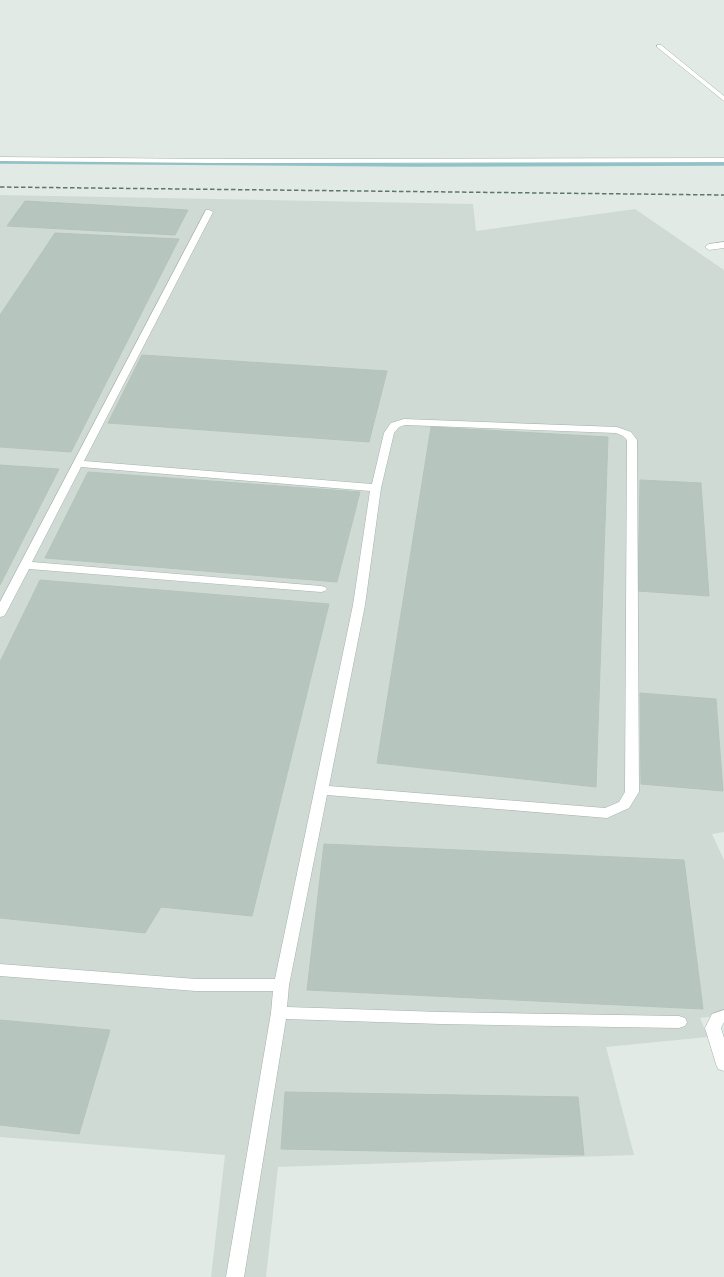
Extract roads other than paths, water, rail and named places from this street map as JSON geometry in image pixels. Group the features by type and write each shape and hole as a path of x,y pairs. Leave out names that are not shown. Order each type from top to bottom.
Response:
{"street":[{"path":"659,46 724,99"},
{"path":"0,159 214,161 724,160"},
{"path":"0,613 209,212"},
{"path":"709,247 724,245"},
{"path":"235,1277 279,1013 282,985 359,605 376,488 389,433 395,426 404,422 617,430 627,434 632,440 632,792 624,805 607,813 322,790"},
{"path":"78,464 376,488"},
{"path":"25,564 321,589"},
{"path":"0,970 196,985 282,985"},
{"path":"279,1013 441,1018 679,1022"},
{"path":"724,1016 716,1018 713,1028 724,1064"}],"waterway":[{"path":"0,162 414,165 724,164"}],"railway":[{"path":"0,187 724,195"}]}
